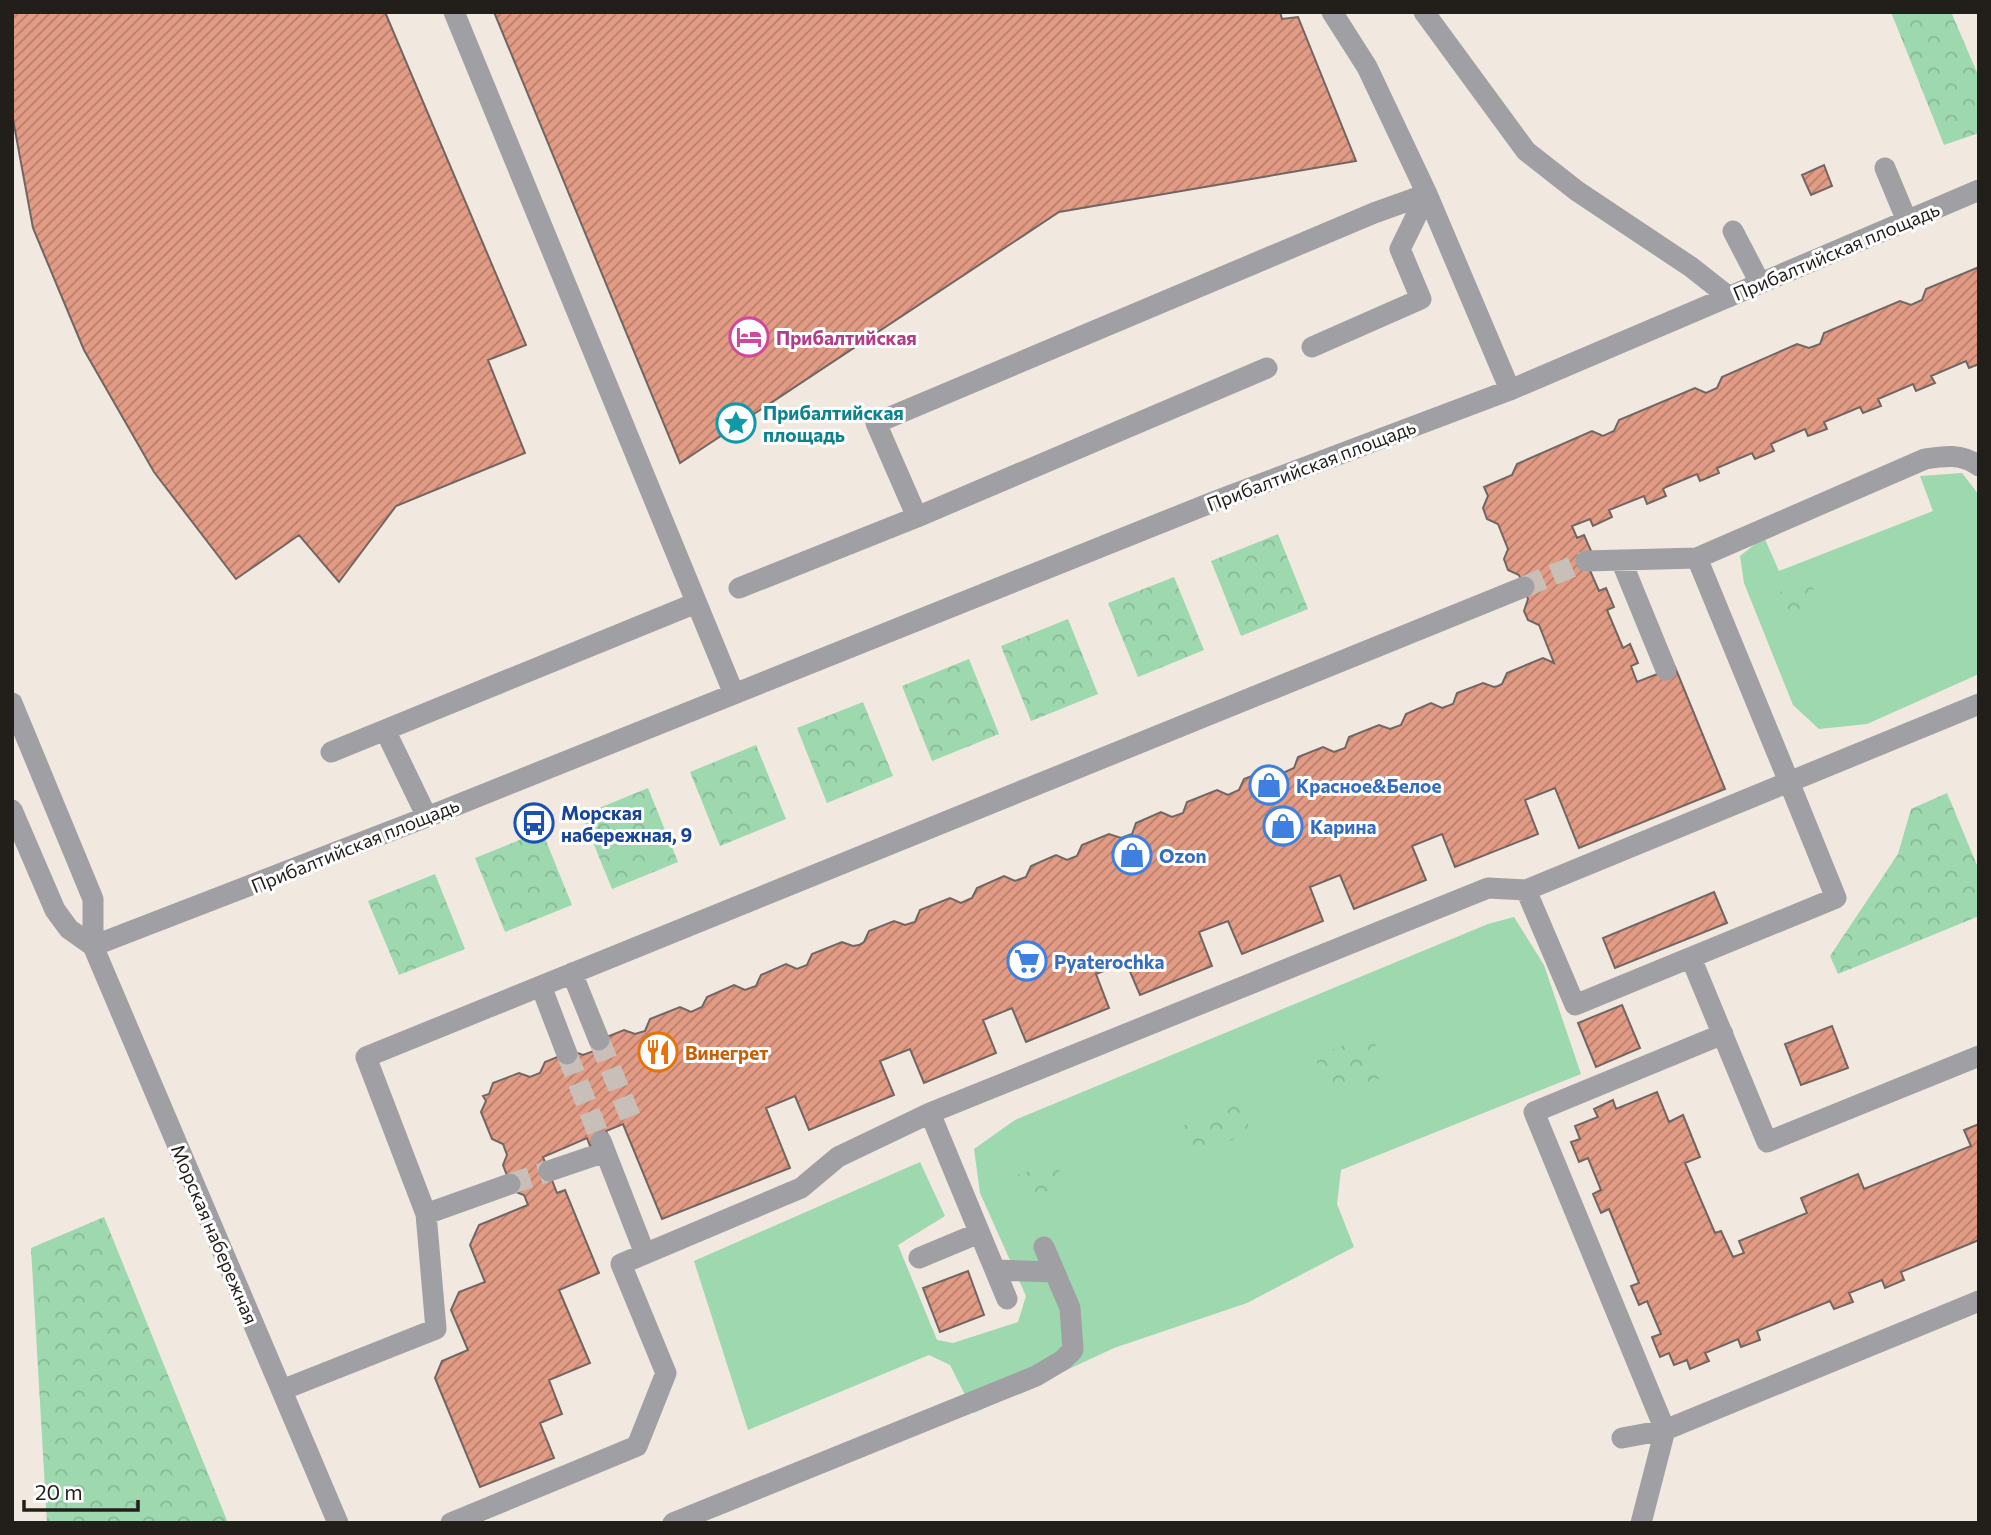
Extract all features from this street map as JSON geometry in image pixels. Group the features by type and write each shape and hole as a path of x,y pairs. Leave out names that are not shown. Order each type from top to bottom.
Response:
{"street":[{"path":"453,12 734,694"},
{"path":"1332,12 1367,67 1427,194 1510,390"},
{"path":"1424,12 1526,151 1577,191 1691,267 1728,297"},
{"path":"1885,168 1907,221"},
{"name":"Прибалтийская площадь","path":"93,946 427,817 1213,502 1510,390 1979,190"},
{"path":"1312,347 1421,299 1400,249 1427,194"},
{"path":"917,517 876,423 1374,213 1427,194"},
{"path":"1733,231 1760,283"},
{"path":"739,588 917,517 1267,368"},
{"path":"1586,561 1697,558 1925,460 1947,455 1970,459 1979,466"},
{"path":"1526,890 1575,1005 1836,898 1697,558"},
{"path":"1620,560 1666,670"},
{"path":"282,1390 436,1329 426,1214 366,1057 1524,587"},
{"path":"331,752 696,603"},
{"name":"Морская набережная","path":"12,703 93,899 93,946 338,1523"},
{"path":"451,1523 637,1446 667,1373 621,1264 801,1188 838,1157 930,1113 1488,888 1526,890 1979,704"},
{"path":"385,730 427,817"},
{"name":"Морская набережная","path":"12,810 55,909 69,929 93,946"},
{"path":"1691,958 1767,1142 1979,1056"},
{"path":"572,973 599,1040"},
{"path":"541,986 567,1054"},
{"path":"1641,1523 1665,1430 1534,1111 1723,1034"},
{"path":"930,1113 1007,1300"},
{"path":"549,1171 603,1147 645,1254"},
{"path":"426,1214 510,1184"},
{"path":"919,1258 979,1233"},
{"path":"673,1523 703,1517 1036,1376 1063,1360 1073,1350 1070,1308 1044,1247"},
{"path":"995,1270 1054,1272"},
{"path":"1622,1438 1665,1430 1979,1301"}],"green space":[{"path":"1891,12 1951,12 1979,77 1979,133 1944,145"},
{"path":"1962,473 1979,495 1979,674 1867,724 1819,729 1793,705 1744,583 1740,556 1764,537 1779,571 1933,511 1920,476"},
{"path":"1278,534 1308,609 1241,636 1211,561"},
{"path":"1174,577 1204,650 1138,677 1108,603"},
{"path":"1810,580 1822,609 1788,624 1775,594"},
{"path":"1068,619 1098,694 1031,721 1001,646"},
{"path":"969,659 999,734 932,761 902,686"},
{"path":"863,702 893,776 827,803 797,728"},
{"path":"756,745 786,819 720,846 690,772"},
{"path":"648,788 678,862 612,889 582,815"},
{"path":"1947,793 1979,870 1979,916 1838,974 1830,956 1898,854 1911,809"},
{"path":"542,831 572,905 505,932 475,858"},
{"path":"435,874 465,949 399,975 368,901"},
{"path":"1514,917 1544,965 1581,1074 1341,1170 1337,1204 1354,1247 1247,1303 1114,1348 974,1413 950,1365 929,1355 748,1430 694,1261 920,1162 945,1216 898,1245 937,1340 953,1343 1018,1322 1026,1296 980,1193 974,1149 1015,1120 1488,924"},
{"path":"1371,1034 1388,1075 1332,1098 1315,1057"},
{"path":"1239,1104 1251,1132 1190,1157 1178,1128"},
{"path":"1055,1161 1065,1184 1022,1201 1013,1177"},
{"path":"104,1217 228,1523 47,1523 31,1248"}],"building":[{"path":"12,12 385,12 526,345 488,360 525,453 396,506 339,582 299,535 236,579 154,472 84,350 33,228 12,114"},
{"name":"Прибалтийская","path":"494,12 1280,12 1282,19 1298,17 1356,161 1059,212 680,463"},
{"path":"1824,165 1832,186 1811,195 1802,175"},
{"path":"1979,267 1979,364 1969,368 1966,361 1931,376 1935,383 1916,391 1913,384 1878,399 1881,406 1863,413 1860,407 1824,422 1827,429 1808,436 1805,429 1771,444 1774,451 1755,459 1752,453 1717,468 1719,473 1700,481 1697,474 1666,487 1663,489 1666,496 1647,504 1644,496 1609,510 1612,517 1593,526 1590,519 1572,526 1577,538 1584,535 1592,553 1584,557 1599,591 1606,588 1614,607 1607,610 1623,648 1630,644 1638,663 1631,666 1637,682 1675,667 1725,789 1579,848 1555,788 1525,800 1538,834 1455,867 1442,834 1412,846 1426,880 1354,909 1340,875 1310,887 1323,921 1242,954 1228,921 1199,932 1212,966 1140,995 1126,962 1096,974 1109,1008 1026,1042 1012,1008 983,1020 996,1053 924,1083 910,1049 880,1061 894,1095 809,1130 795,1096 766,1108 790,1168 662,1219 623,1124 606,1131 609,1138 590,1146 587,1138 543,1157 557,1193 565,1190 599,1273 559,1290 590,1363 549,1380 562,1414 540,1423 554,1458 480,1487 435,1378 442,1361 468,1350 451,1310 459,1292 485,1282 470,1245 479,1225 528,1205 524,1195 513,1191 503,1165 507,1155 503,1144 492,1139 481,1112 486,1101 483,1096 489,1094 493,1083 519,1073 530,1077 540,1073 545,1062 572,1051 583,1055 594,1051 599,1040 624,1030 635,1034 645,1031 650,1019 680,1007 691,1012 702,1007 707,997 734,985 745,990 756,986 761,975 786,964 797,969 807,965 812,954 842,942 859,945 864,942 869,931 894,921 905,925 915,922 920,910 950,898 961,903 972,898 977,888 1004,876 1015,881 1026,877 1031,866 1056,855 1067,860 1077,856 1082,845 1109,834 1121,838 1132,834 1136,823 1161,812 1172,817 1183,813 1187,802 1217,790 1228,795 1239,790 1244,779 1272,768 1283,773 1294,768 1298,757 1323,747 1334,752 1345,748 1349,737 1379,725 1390,729 1401,725 1406,714 1431,703 1442,708 1453,704 1457,693 1483,683 1498,686 1502,684 1507,673 1543,658 1554,663 1539,625 1528,620 1524,611 1528,599 1519,575 1508,570 1504,559 1508,549 1498,524 1487,519 1483,508 1488,496 1484,487 1512,475 1517,464 1592,431 1603,436 1614,431 1619,420 1695,388 1706,393 1717,388 1722,377 1797,344 1809,348 1820,344 1824,333 1900,301 1911,305 1922,300 1926,289"},
{"path":"1714,892 1727,923 1615,968 1603,938"},
{"path":"1622,1005 1640,1048 1596,1067 1578,1023"},
{"path":"1832,1026 1848,1068 1801,1085 1785,1044"},
{"path":"1657,1092 1669,1122 1683,1115 1700,1157 1685,1163 1715,1233 1721,1231 1733,1257 1744,1253 1739,1241 1807,1213 1801,1198 1858,1174 1864,1189 1971,1146 1964,1130 1979,1124 1979,1240 1901,1272 1904,1280 1885,1288 1882,1280 1849,1293 1853,1302 1834,1309 1830,1301 1757,1331 1760,1340 1741,1347 1738,1339 1705,1353 1709,1361 1690,1369 1687,1360 1674,1365 1669,1353 1660,1357 1652,1337 1661,1334 1647,1301 1639,1305 1631,1286 1639,1283 1609,1209 1601,1213 1593,1194 1601,1190 1588,1158 1579,1162 1571,1142 1580,1139 1575,1126 1598,1117 1594,1109 1613,1100 1616,1109"},
{"path":"968,1271 984,1315 940,1332 923,1288"}],"tunnel":[{"path":"1524,587 1586,561"},
{"path":"599,1040 632,1121"},
{"path":"567,1054 601,1141"},
{"path":"510,1184 549,1171"}],"place":[{"name":"Прибалтийская","path":"749,337"},
{"name":"Прибалтийская площадь","path":"736,423"},
{"name":"Красное&Белое","path":"1269,785"},
{"name":"Морская набережная, 9","path":"534,823"},
{"name":"Карина","path":"1283,826"},
{"name":"Ozon","path":"1132,855"},
{"name":"Pyaterochka","path":"1027,961"},
{"name":"Винегрет","path":"658,1052"}]}
